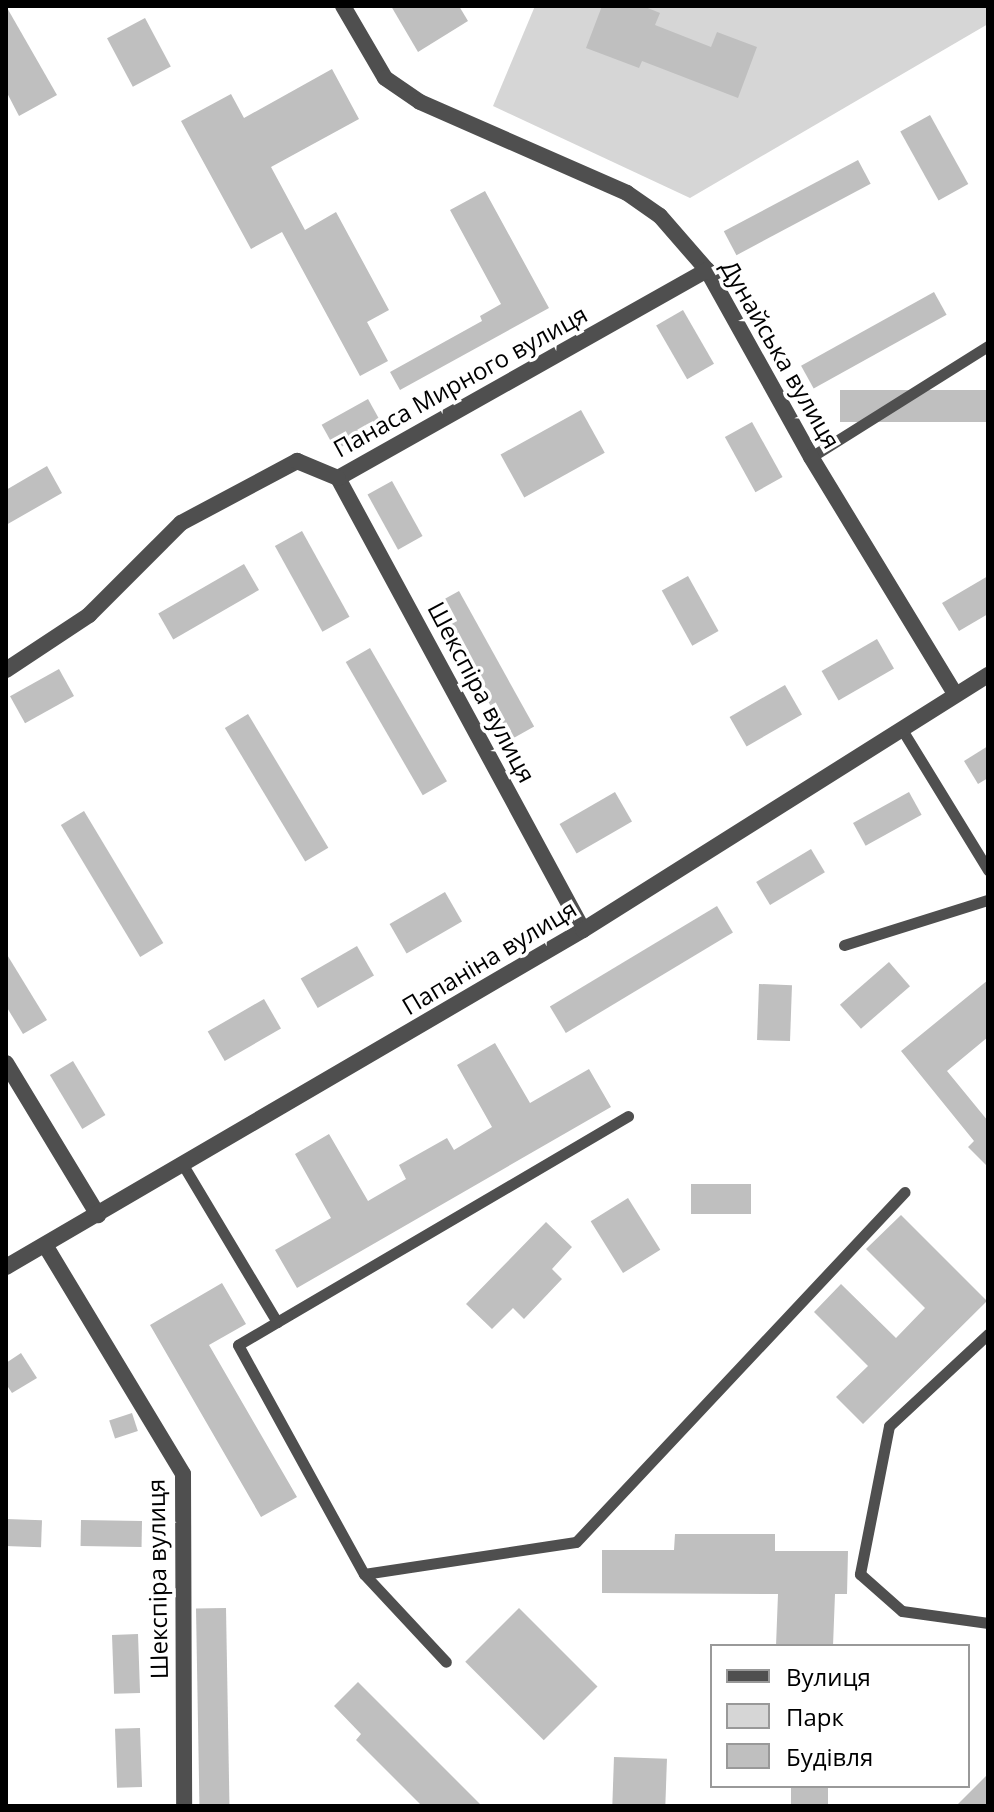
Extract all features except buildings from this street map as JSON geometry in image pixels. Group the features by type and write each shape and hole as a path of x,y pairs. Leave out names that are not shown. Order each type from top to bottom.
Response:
{"street":[{"name":"Дунайська вулиця","path":"343,6 385,78 420,102 627,193 660,216 707,270 811,457 955,694"},
{"name":"Панаса Мирного вулиця","path":"6,670 89,615 181,523 297,461 338,478 707,270"},
{"name":"Шекспіра вулиця","path":"338,478 583,930"},
{"name":"Папаніна вулиця","path":"6,1267 583,930 988,675"},
{"path":"6,1063 98,1215"},
{"name":"Шекспіра вулиця","path":"45,1245 183,1474 184,1806"}],"lane":[{"path":"811,457 988,346"},
{"path":"901,728 988,870"},
{"path":"844,945 988,900"},
{"path":"446,1662 364,1574 238,1345 628,1116"},
{"path":"183,1165 277,1322"},
{"path":"364,1574 576,1542 905,1192"},
{"path":"988,1334 889,1426 860,1574 902,1611 988,1623"}],"green space":[{"path":"535,6 988,6 988,24 690,198 493,106"}]}
